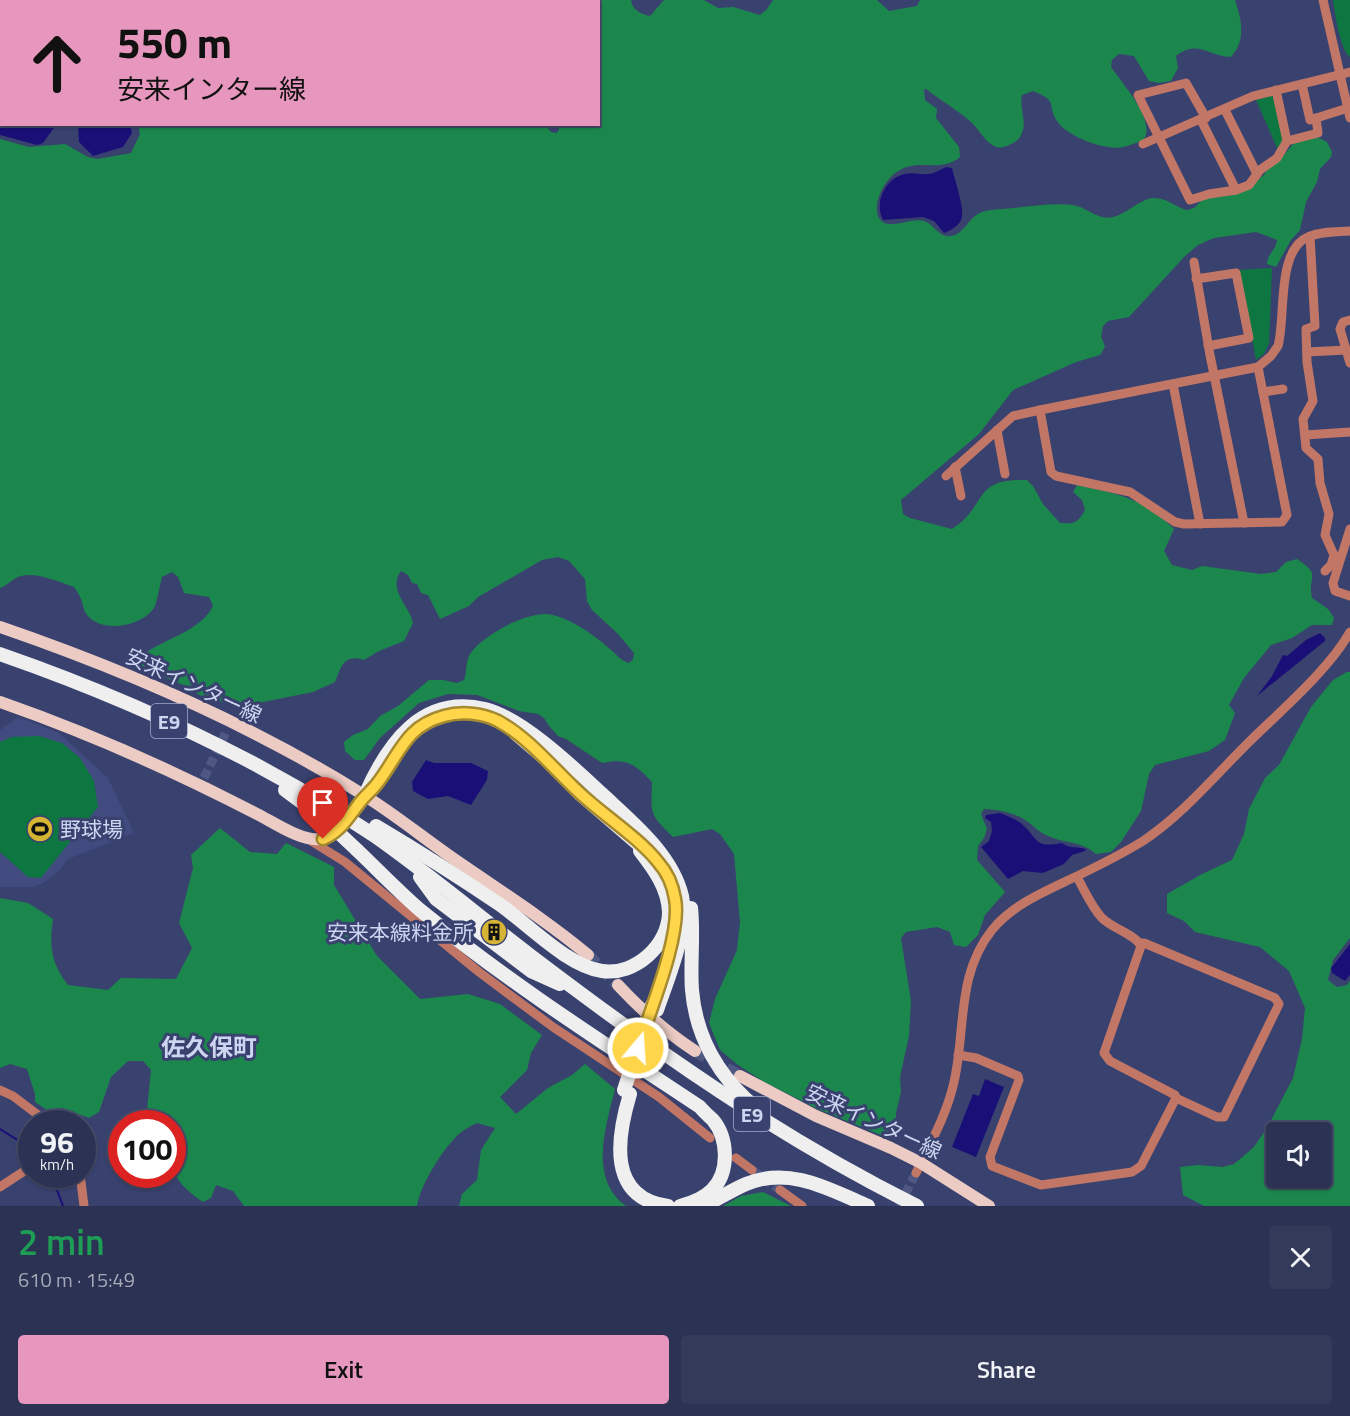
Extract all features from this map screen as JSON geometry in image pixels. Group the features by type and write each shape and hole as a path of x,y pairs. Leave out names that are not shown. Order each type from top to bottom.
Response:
{"highway":[{"name":"E9","path":"0,656 60,675 124,700 238,757"},
{"path":"238,757 500,904 563,954 584,966 602,972 636,966 651,954 662,939 669,914 661,882 652,867 612,813 561,758 521,727 501,715 485,709 462,707 441,710 423,717 407,729 391,747 365,795"},
{"path":"238,757 297,798 329,810 357,850 418,908 529,993 700,1107 714,1121 723,1138 725,1156 721,1174 714,1188 696,1202 680,1206"},
{"path":"612,813 660,853 673,872 682,897 683,918 679,940 615,1122 613,1158 617,1174 624,1189 636,1202 644,1206"},
{"path":"612,813 666,848 681,869 689,895 692,917 692,990 696,1017 704,1041 724,1075 755,1107 774,1119 784,1134"},
{"name":"E9","path":"372,833 422,873 436,899 531,971 574,989 705,1083 784,1134 917,1206"},
{"path":"627,1092 620,1138 620,1161 626,1180 639,1195 654,1204 668,1206"},
{"path":"704,1206 745,1184 766,1178 782,1177 804,1180 868,1206"}],"main road":[{"name":"安来インター線","path":"0,627 56,646 120,672 330,774 365,795 560,931 588,955"},
{"path":"0,702 104,741 202,782 306,837 318,840 332,835 341,828 365,795"},
{"path":"618,985 666,1032 695,1051"},
{"name":"安来インター線","path":"740,1076 816,1116 891,1148 918,1168 989,1206"}],"street":[{"path":"1302,84 1310,120 1349,113 1345,73 1323,0"},
{"path":"1143,144 1253,96 1345,73"},
{"path":"1236,190 1186,83 1138,95 1190,200 1209,194 1236,190 1249,185 1257,174 1277,158 1287,141 1276,90"},
{"path":"1225,110 1257,174"},
{"path":"1287,141 1318,133 1316,118"},
{"path":"946,476 1013,416 1258,367 1275,351 1280,339 1290,258 1297,244 1310,236 1350,231"},
{"path":"1310,236 1315,326 1306,329 1306,352 1313,401 1303,419 1306,448 1318,459 1320,483 1328,507 1325,535 1334,555 1333,561 1325,571"},
{"path":"1194,262 1208,346 1244,523"},
{"path":"1196,279 1236,273 1249,338 1208,346"},
{"path":"1350,320 1343,322 1340,329 1350,363"},
{"path":"1306,352 1346,350"},
{"path":"1040,410 1051,472 1056,476 1130,492 1175,522 1200,524 1281,522 1287,515 1258,367"},
{"path":"1173,384 1200,524"},
{"path":"1263,392 1283,389"},
{"path":"998,430 1005,474"},
{"path":"1305,435 1350,432"},
{"path":"955,467 961,496"},
{"path":"1350,529 1333,584 1335,591 1350,596"},
{"path":"918,1168 949,1102 958,1055 964,992 970,970 982,943 992,930 1010,913 1030,900 1145,840 1173,818 1292,699 1329,660 1350,632"},
{"path":"306,837 345,862 471,965 534,1013 659,1097 710,1138"},
{"path":"1077,877 1091,904 1112,926 1140,943 1275,998 1279,1004 1227,1115 1221,1118 1176,1098 1175,1095 1110,1061 1104,1053 1141,946 1140,943"},
{"path":"958,1055 976,1058 1018,1076 1019,1080 990,1162 992,1166 1041,1185 1137,1170 1176,1098"},
{"path":"0,1090 13,1096 32,1110"},
{"path":"736,1158 752,1170"},
{"path":"0,1187 18,1175"},
{"path":"82,1188 84,1206"},
{"path":"780,1190 802,1206"}],"shaded area":[{"path":"0,126 55,126 43,143 37,145 0,135"},
{"path":"78,126 130,126 132,133 123,147 93,156 79,142"},
{"path":"946,167 952,168 959,193 962,207 960,223 944,233 934,221 923,217 883,220 881,199 891,181 904,174 930,174"},
{"path":"1320,633 1325,641 1257,696 1272,676 1283,655 1287,656 1306,640"},
{"name":"野球場","path":"18,717 59,733 108,778 134,833 68,859 58,872 43,883 33,887 0,887 0,730"},
{"path":"426,760 434,763 471,763 488,771 487,780 471,805 448,796 428,799 413,791 412,782"},
{"path":"1000,813 1020,822 1042,844 1062,843 1086,849 1072,855 1064,864 1043,873 1023,871 1008,879 981,847 989,841 992,831 991,822 985,818 986,815"},
{"path":"1350,944 1350,975 1345,981 1332,973 1331,968"},
{"path":"985,1079 1004,1087 976,1157 952,1147 973,1094 979,1096"}],"green space":[{"path":"600,0 631,0 638,11 650,16 664,0 704,0 718,8 733,7 760,15 773,0 877,0 889,11 917,6 920,0 1235,0 1241,37 1231,57 1197,49 1183,51 1176,56 1178,68 1171,81 1159,83 1149,81 1134,56 1119,54 1112,60 1111,67 1140,109 1146,127 1146,135 1143,139 1127,146 1120,148 1100,145 1070,133 1057,121 1050,101 1033,91 1022,95 1024,125 1020,137 1011,144 998,147 988,142 966,118 924,89 925,100 937,109 936,118 959,147 960,157 942,165 913,166 893,175 884,186 877,202 880,219 890,224 924,221 943,235 951,236 960,232 978,214 994,210 1066,204 1109,218 1153,198 1162,199 1187,210 1194,208 1203,199 1245,190 1264,175 1267,169 1294,143 1317,137 1327,142 1332,152 1331,157 1320,169 1317,182 1306,202 1300,230 1291,240 1276,267 1267,264 1277,240 1256,232 1214,238 1198,245 1129,317 1108,321 1103,326 1101,336 1105,347 1100,355 1076,362 1013,390 979,434 901,500 903,514 910,518 952,529 964,520 988,488 997,483 1027,480 1043,504 1060,523 1075,522 1085,510 1082,500 1073,492 1077,485 1105,491 1152,510 1174,529 1164,551 1172,565 1192,570 1202,566 1261,574 1276,572 1286,562 1297,559 1312,573 1312,598 1328,609 1334,618 1332,625 1312,625 1292,638 1271,645 1244,678 1229,705 1235,713 1225,740 1209,751 1155,765 1149,774 1141,811 1121,842 1111,852 1096,854 1084,846 1044,834 1015,815 984,809 981,814 987,829 978,846 977,860 1005,892 985,915 978,935 966,947 954,945 950,932 937,927 906,932 901,938 911,1001 909,1036 900,1077 901,1092 896,1113 896,1127 892,1136 888,1138 818,1109 766,1083 720,1050 709,1023 715,999 737,950 740,922 734,854 720,834 712,829 673,837 653,813 652,782 641,771 624,762 602,763 558,736 538,714 519,711 477,695 448,694 419,703 380,738 364,760 355,760 345,751 344,742 353,735 368,729 380,716 398,706 429,680 457,683 464,680 468,658 479,644 497,631 527,617 546,614 566,620 577,625 629,663 634,653 617,633 592,610 587,601 585,579 569,561 558,557 542,560 478,597 469,606 440,619 428,595 421,593 417,584 412,583 408,575 401,571 397,578 398,591 413,623 404,641 364,660 357,658 347,660 341,667 335,682 313,692 242,708 203,697 181,684 147,670 138,662 152,649 197,625 213,606 209,597 184,593 178,577 172,572 162,577 155,606 148,615 120,626 100,624 91,619 85,612 74,587 55,580 27,575 15,578 0,588 0,139 29,147 65,144 88,157 97,159 131,153 140,134 138,126 546,126 551,132 556,133 559,126 600,126"},
{"path":"1333,0 1350,0 1350,57 1343,47"},
{"path":"1274,96 1285,141 1278,150 1256,100"},
{"path":"1272,268 1269,343 1264,354 1256,360 1239,270"},
{"path":"1350,672 1350,938 1333,960 1328,980 1337,987 1347,985 1350,981 1350,1206 1204,1206 1183,1195 1180,1167 1198,1165 1223,1167 1234,1164 1254,1147 1266,1129 1266,1188 1332,1188 1332,1122 1270,1122 1293,1078 1302,1039 1305,1008 1289,971 1260,947 1195,932 1184,921 1167,913 1167,894 1232,860 1244,834 1249,809 1265,778 1279,765 1311,707 1333,680"},
{"name":"野球場","path":"39,736 62,743 80,758 94,781 98,807 41,878 28,877 0,852 0,742 12,737"},
{"path":"220,828 250,852 277,854 286,843 334,867 334,885 377,956 420,999 468,994 500,1004 542,1035 531,1053 527,1070 500,1097 516,1114 548,1088 572,1075 585,1064 615,1089 605,1135 603,1167 614,1195 626,1206 459,1206 462,1194 477,1180 481,1150 495,1128 477,1123 460,1133 440,1157 428,1177 417,1206 244,1206 233,1191 216,1185 211,1198 203,1202 186,1188 186,1110 147,1110 151,1070 143,1061 128,1061 111,1077 99,1112 96,1114 96,1110 63,1108 47,1110 35,1102 35,1094 27,1069 10,1064 0,1068 0,898 28,903 53,919 51,938 53,954 58,969 68,985 108,990 121,978 176,979 192,948 179,923 193,868 191,855"},
{"path":"763,1192 791,1206 723,1206 741,1196"}],"waterway":[{"path":"0,1129 18,1140"},
{"path":"56,1188 63,1206"}],"tunnel":[{"path":"204,778 227,730"},
{"path":"588,955 618,985"},
{"path":"695,1051 740,1076"},
{"path":"752,1170 780,1190"},
{"path":"899,1206 916,1173"}],"place":[{"name":"野球場","path":"40,829"},
{"name":"安来本線料金所","path":"494,932"}],"district":[{"name":"佐久保町","path":"209,1047"}],"route":[{"path":"323,839 341,828 365,795 379,783 400,747 426,722 445,715 463,713 497,721 513,731 554,766 580,794 658,862 669,879 677,917 672,941 638,1048"}]}
